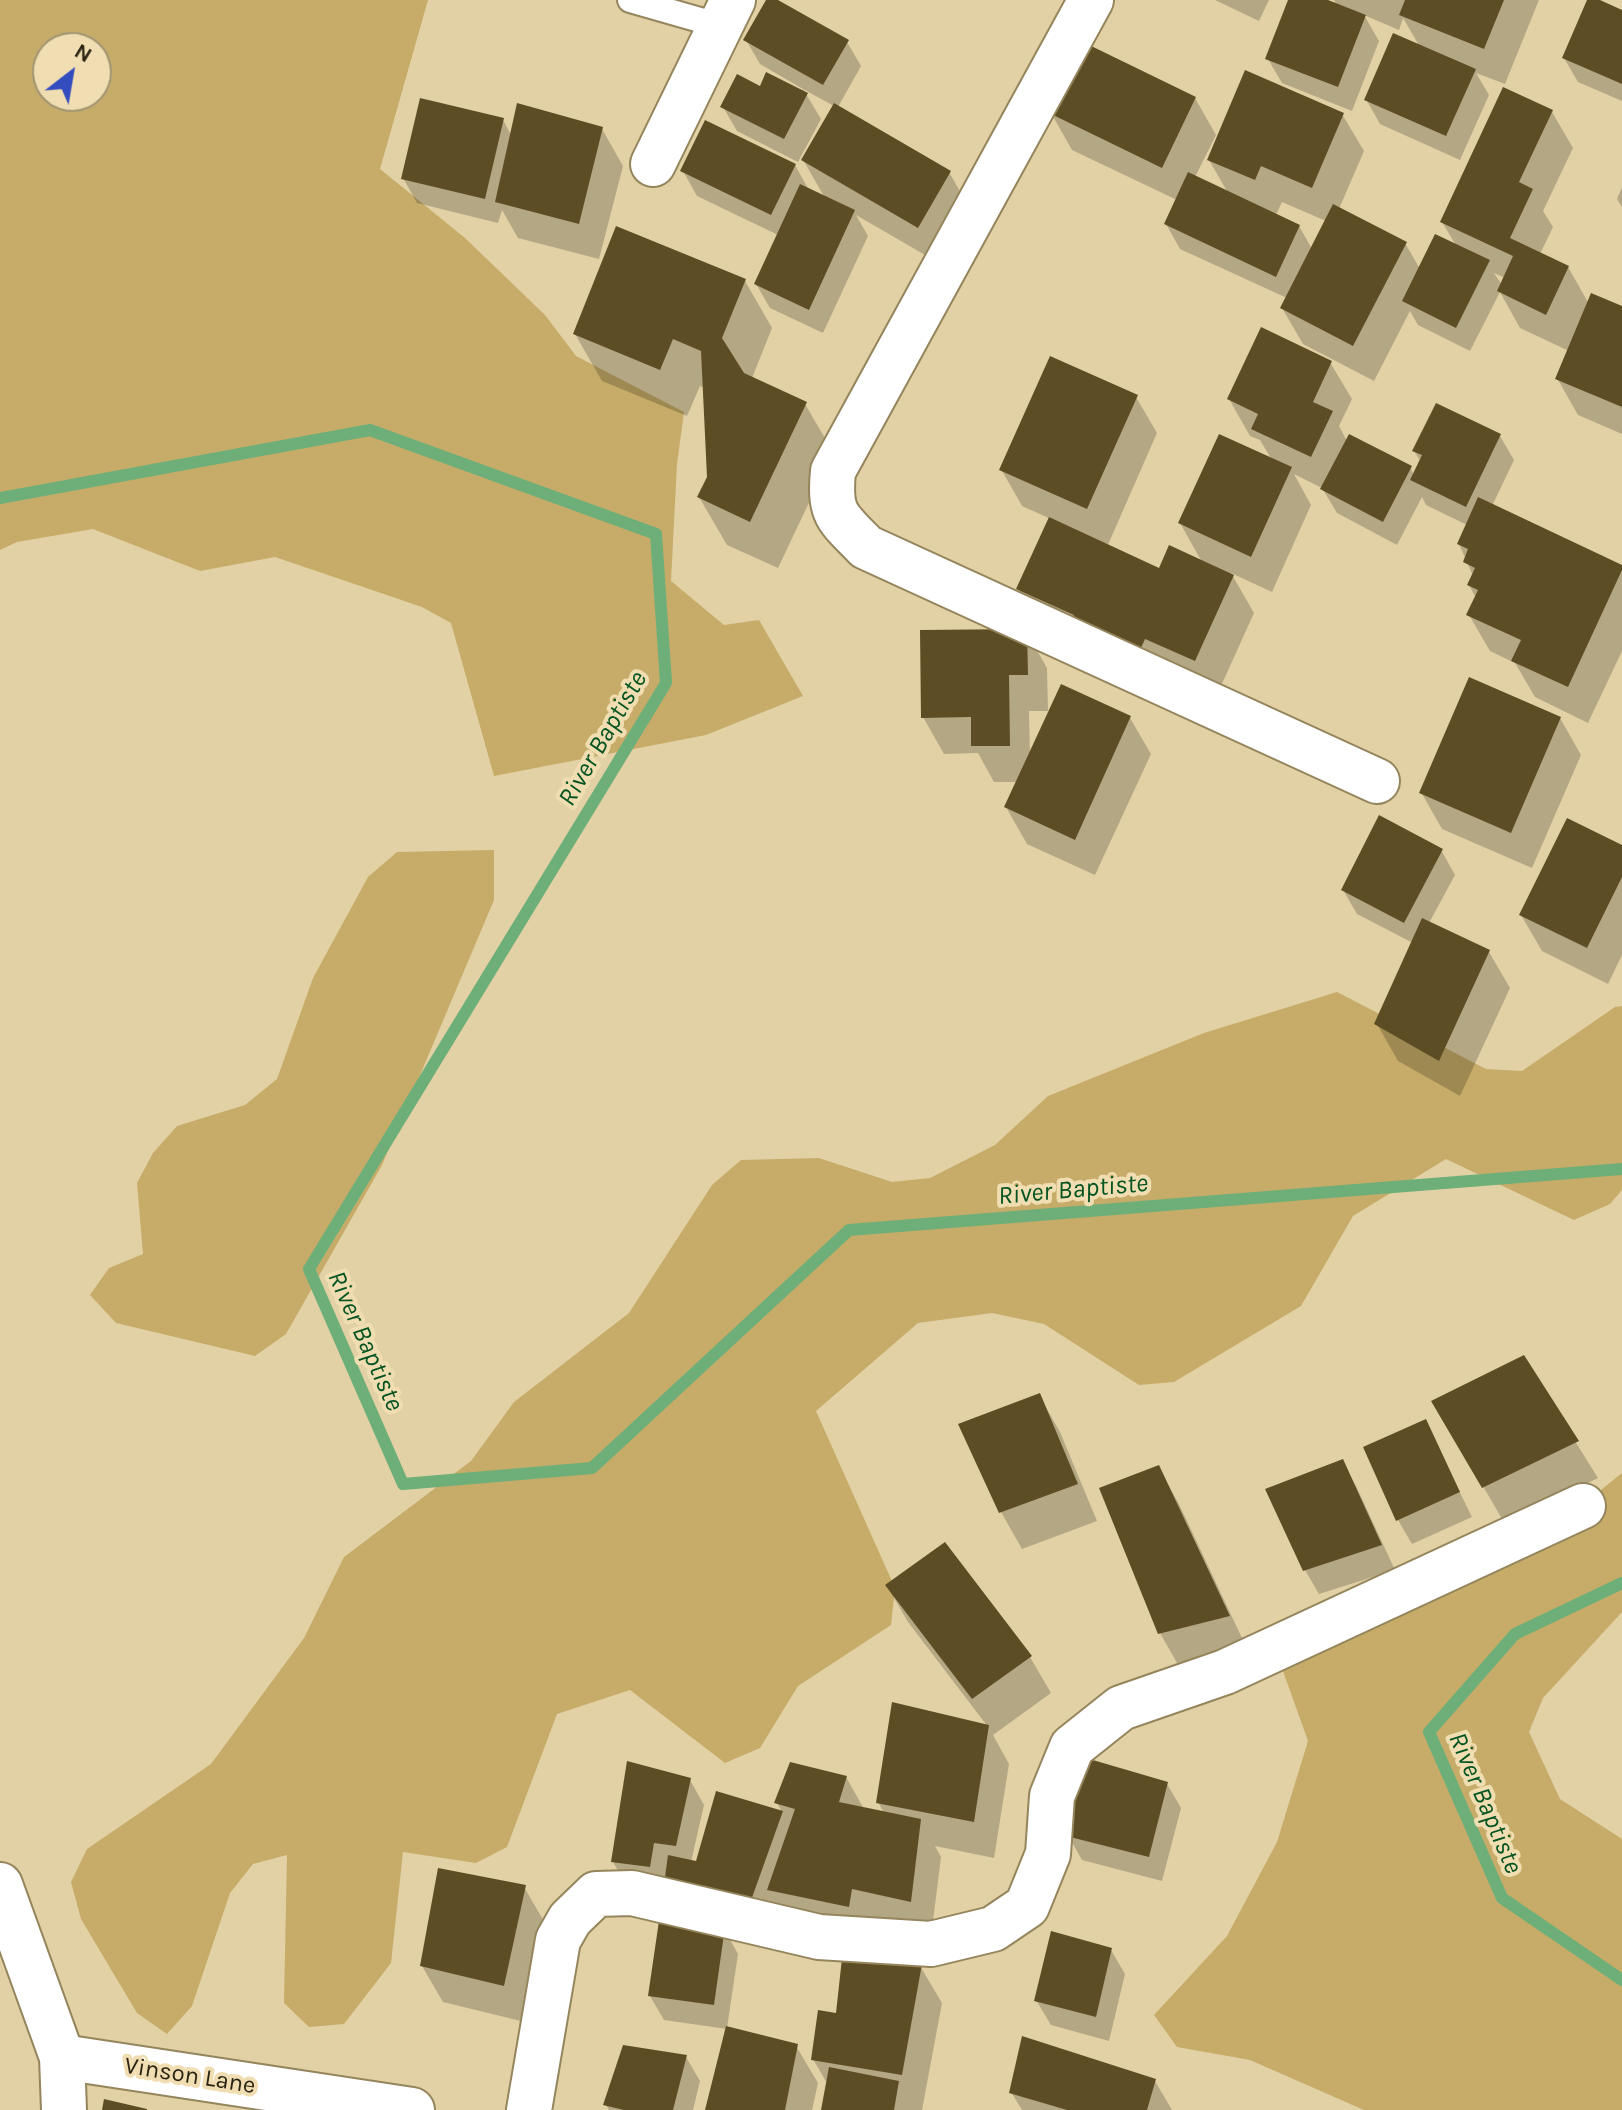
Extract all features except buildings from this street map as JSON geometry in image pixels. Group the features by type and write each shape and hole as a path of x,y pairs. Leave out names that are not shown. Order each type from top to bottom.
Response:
{"street":[{"path":"1091,0 833,471 831,493 834,515 866,547 1377,781"},
{"path":"653,164 727,13"},
{"path":"529,2110 558,1940 570,1919 596,1894 632,1893 819,1937 931,1944 993,1929 1027,1906 1048,1854 1052,1796 1072,1747 1121,1708 1225,1672 1583,1506"},
{"path":"0,1885 62,2057 64,2110"},
{"name":"Vinson Lane","path":"62,2057 412,2110"}],"lane":[{"path":"630,0 727,13"}],"shaded area":[{"path":"0,0 428,0 380,169 465,238 545,315 576,356 684,412 677,464 671,581 724,625 759,620 803,696 706,735 494,776 451,623 422,607 275,557 200,571 93,529 17,542 0,550"},
{"path":"494,850 494,900 382,1165 286,1334 255,1356 116,1323 90,1295 109,1268 143,1254 137,1183 153,1153 177,1126 245,1105 277,1079 313,978 368,877 397,852"},
{"path":"1337,992 1486,1069 1522,1071 1615,1007 1622,1006 1622,1190 1610,1204 1574,1220 1446,1159 1353,1216 1301,1306 1174,1382 1139,1385 1044,1324 992,1313 918,1323 816,1411 895,1588 891,1625 798,1686 760,1748 725,1763 630,1690 557,1714 507,1847 476,1863 403,1852 391,1963 344,2024 309,2027 284,2003 287,1855 253,1864 230,1893 192,2006 167,2034 137,2013 81,1919 71,1882 87,1849 211,1764 304,1638 344,1557 471,1461 514,1402 629,1313 712,1185 741,1160 819,1158 892,1182 930,1178 995,1145 1048,1096 1204,1033"},
{"path":"1622,1473 1622,1612 1543,1698 1529,1732 1560,1799 1622,1839 1622,2110 1364,2110 1250,2060 1177,2047 1154,2015 1227,1936 1277,1842 1308,1741 1273,1643 1586,1502"}],"waterway":[{"name":"River Baptiste","path":"0,498 370,430 656,534 666,683 309,1269 403,1484 592,1468 849,1230 1622,1169"},
{"name":"River Baptiste","path":"1622,1583 1515,1634 1429,1732 1502,1898 1622,1980"}]}
